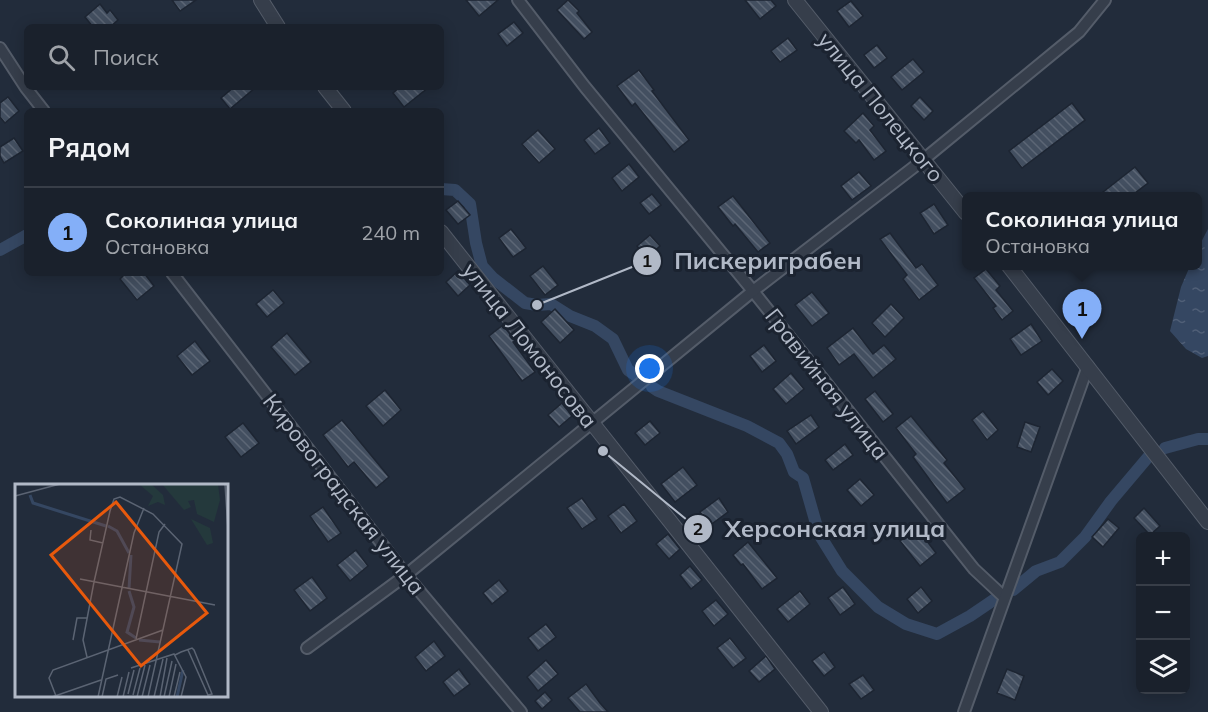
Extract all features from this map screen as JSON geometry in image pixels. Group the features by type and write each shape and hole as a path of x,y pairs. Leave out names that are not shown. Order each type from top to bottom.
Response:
{"street":[{"path":"261,0 276,24"},
{"name":"Гравийная улица","path":"518,0 585,87 753,291 974,569 1004,597"},
{"name":"улица Полецкого","path":"795,0 962,208"},
{"path":"307,648 406,575 753,291 923,160 1079,32 1105,0"},
{"path":"0,48 24,85"},
{"path":"28,90 42,108"},
{"path":"327,90 342,108"},
{"name":"улица Ломоносова","path":"444,236 821,712"},
{"path":"1012,270 1208,522"},
{"name":"Кировоградская улица","path":"174,276 406,575 521,712"},
{"path":"964,712 1088,366"}],"water":[{"path":"1208,229 1208,356 1202,358 1186,349 1170,331 1181,287 1188,270 1202,270 1202,240"}],"building":[{"path":"172,0 196,0 180,11"},
{"path":"466,0 498,0 479,16"},
{"path":"568,0 579,11 577,13 592,32 584,39 557,10"},
{"path":"745,0 771,0 776,6 760,19"},
{"path":"851,1 863,16 849,27 837,11"},
{"path":"100,4 107,13 110,10 118,20 113,24 91,24 85,17"},
{"path":"514,22 523,33 507,46 498,34"},
{"path":"788,38 797,50 780,62 771,51"},
{"path":"877,45 887,58 874,68 864,55"},
{"path":"913,59 924,72 902,90 891,77"},
{"path":"639,70 689,140 674,152 635,103 632,106 617,86"},
{"path":"230,90 252,90 231,108 221,98"},
{"path":"396,90 425,90 404,107 393,93"},
{"path":"8,97 19,111 5,123 0,117 0,103"},
{"path":"920,97 933,111 924,120 911,106"},
{"path":"1072,103 1085,120 1022,168 1009,151"},
{"path":"863,113 874,126 870,130 886,151 874,160 859,140 856,143 844,131"},
{"path":"599,128 610,143 595,154 584,140"},
{"path":"538,130 555,149 539,163 522,144"},
{"path":"14,138 23,151 4,163 0,156 0,147"},
{"path":"629,164 639,177 622,191 612,178"},
{"path":"1135,167 1148,183 1136,192 1103,192"},
{"path":"859,172 871,186 852,200 841,186"},
{"path":"652,194 661,205 649,214 640,203"},
{"path":"733,196 770,243 758,252 718,207"},
{"path":"458,201 470,215 458,224 446,210"},
{"path":"934,204 948,225 934,234 920,213"},
{"path":"511,229 526,248 513,257 499,238"},
{"path":"890,233 916,268 922,264 938,285 919,300 903,279 907,275 880,239"},
{"path":"650,235 660,246 647,258 637,246"},
{"path":"543,266 558,285 545,295 530,276"},
{"path":"987,270 1000,286 996,290 1013,311 1002,320 993,308 996,306 974,278"},
{"path":"458,271 470,285 458,296 446,282"},
{"path":"123,276 146,276 154,286 137,300 120,279"},
{"path":"273,290 284,303 267,317 256,304"},
{"path":"812,292 829,313 812,326 795,305"},
{"path":"891,304 904,318 885,337 872,323"},
{"path":"555,309 574,330 560,343 541,322"},
{"path":"1031,324 1042,341 1021,355 1010,339"},
{"path":"503,325 535,372 522,381 489,336"},
{"path":"853,328 873,354 884,345 896,359 873,378 854,354 839,365 827,348"},
{"path":"287,333 311,362 295,375 271,347"},
{"path":"195,341 210,361 192,375 177,356"},
{"path":"764,345 776,361 762,372 750,356"},
{"path":"1052,369 1063,381 1048,395 1037,382"},
{"path":"791,373 804,389 786,404 773,389"},
{"path":"385,390 401,410 383,426 366,406"},
{"path":"875,391 893,414 883,422 865,399"},
{"path":"562,403 572,416 559,427 548,415"},
{"path":"983,411 998,430 987,440 972,420"},
{"path":"811,415 819,427 796,444 787,431"},
{"path":"911,416 947,460 944,463 965,489 947,503 913,457 916,454 896,428"},
{"path":"342,420 389,477 376,488 354,462 348,467 323,435"},
{"path":"650,421 660,433 645,445 635,433"},
{"path":"1025,422 1040,427 1031,452 1017,447"},
{"path":"243,423 259,443 241,457 225,437"},
{"path":"845,444 853,455 833,470 825,460"},
{"path":"683,467 697,485 675,502 661,484"},
{"path":"860,479 874,495 861,506 847,490"},
{"path":"582,498 597,519 582,529 567,508"},
{"path":"719,498 728,512 709,526 700,512"},
{"path":"624,504 637,521 621,533 608,516"},
{"path":"323,507 341,533 328,542 310,516"},
{"path":"1144,508 1160,526 1153,532 1147,532 1134,518"},
{"path":"1108,519 1119,528 1103,547 1092,537"},
{"path":"917,528 936,553 920,566 900,541"},
{"path":"668,534 680,549 669,559 656,544"},
{"path":"748,542 777,578 762,589 733,555"},
{"path":"356,550 368,566 350,581 337,565"},
{"path":"690,566 702,580 691,589 680,575"},
{"path":"312,577 327,598 310,611 294,590"},
{"path":"499,580 508,591 492,604 483,593"},
{"path":"843,587 855,604 840,615 828,598"},
{"path":"921,587 932,601 918,613 907,599"},
{"path":"800,591 810,604 788,622 777,609"},
{"path":"716,600 728,614 714,626 702,611"},
{"path":"546,624 556,637 538,651 528,638"},
{"path":"730,638 746,658 733,668 717,648"},
{"path":"434,641 445,656 426,671 415,657"},
{"path":"824,652 835,667 824,676 812,661"},
{"path":"766,656 775,669 759,682 749,671"},
{"path":"546,660 558,674 538,691 527,677"},
{"path":"459,669 470,684 454,696 443,682"},
{"path":"1007,669 1024,676 1015,700 997,693"},
{"path":"863,675 874,690 861,699 849,684"},
{"path":"586,684 608,712 580,712 568,698"},
{"path":"545,692 552,700 542,709 535,701"}],"waterway":[{"path":"444,189 455,190 470,204 482,266 493,278 525,303 551,304 570,316 595,326 613,339 628,370 641,379"},
{"path":"0,250 24,237"},
{"path":"652,387 747,426 779,443 787,454 794,472 803,478 819,534 842,571 878,607 906,624 937,634 998,597"},
{"path":"1165,448 1198,439 1208,439"},
{"path":"1013,590 1036,571 1060,562 1085,537 1111,501 1149,456"}],"place":[{"name":"Пискериграбен","path":"537,305"},
{"name":"Соколиная улица","path":"1082,339"},
{"name":"Херсонская улица","path":"603,451"}]}
